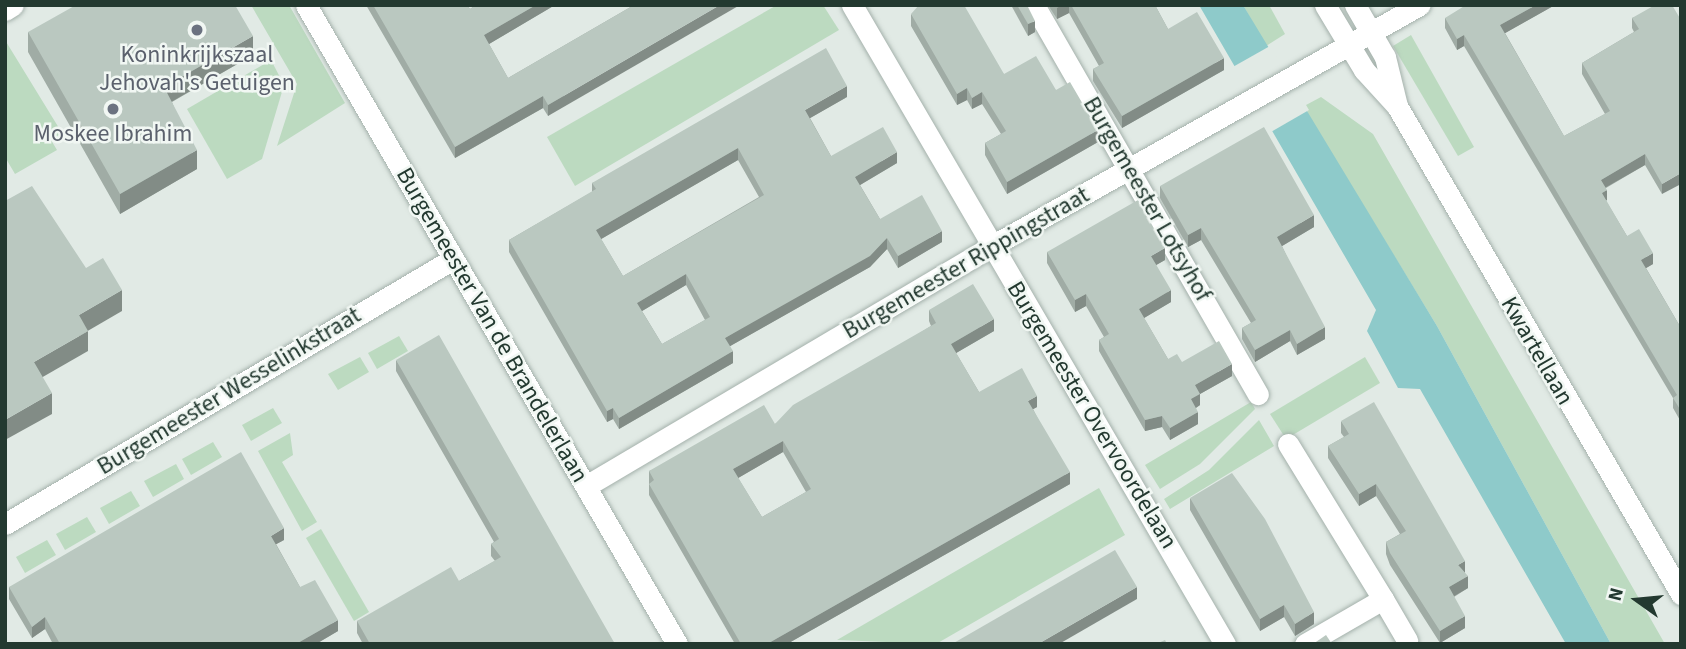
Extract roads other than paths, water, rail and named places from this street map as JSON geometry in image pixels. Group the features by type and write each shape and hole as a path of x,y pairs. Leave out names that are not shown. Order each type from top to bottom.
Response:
{"street":[{"path":"5,10 13,5"},
{"name":"Burgemeester Van de Brandelerlaan","path":"306,5 677,644"},
{"name":"Burgemeester Overvoordelaan","path":"852,5 990,247 1225,644"},
{"name":"Burgemeester Lotsyhof","path":"1034,5 1258,394"},
{"name":"Kwartellaan","path":"1325,5 1349,45 1397,106 1681,594"},
{"name":"Kwartellaan","path":"1355,5 1395,84 1397,106"},
{"name":"Burgemeester Rippingstraat","path":"586,486 990,247 1420,5"},
{"name":"Burgemeester Wesselinkstraat","path":"5,524 453,259"},
{"path":"1288,443 1407,640"},
{"path":"1305,644 1383,599"}],"water":[{"path":"1199,5 1243,5 1437,326 1611,644 1566,644 1420,389 1398,388 1367,331 1376,310"}],"place":[{"name":"Koninkrijkszaal Jehovah's Getuigen","path":"197,30"},
{"name":"Moskee Ibrahim","path":"113,109"}]}
